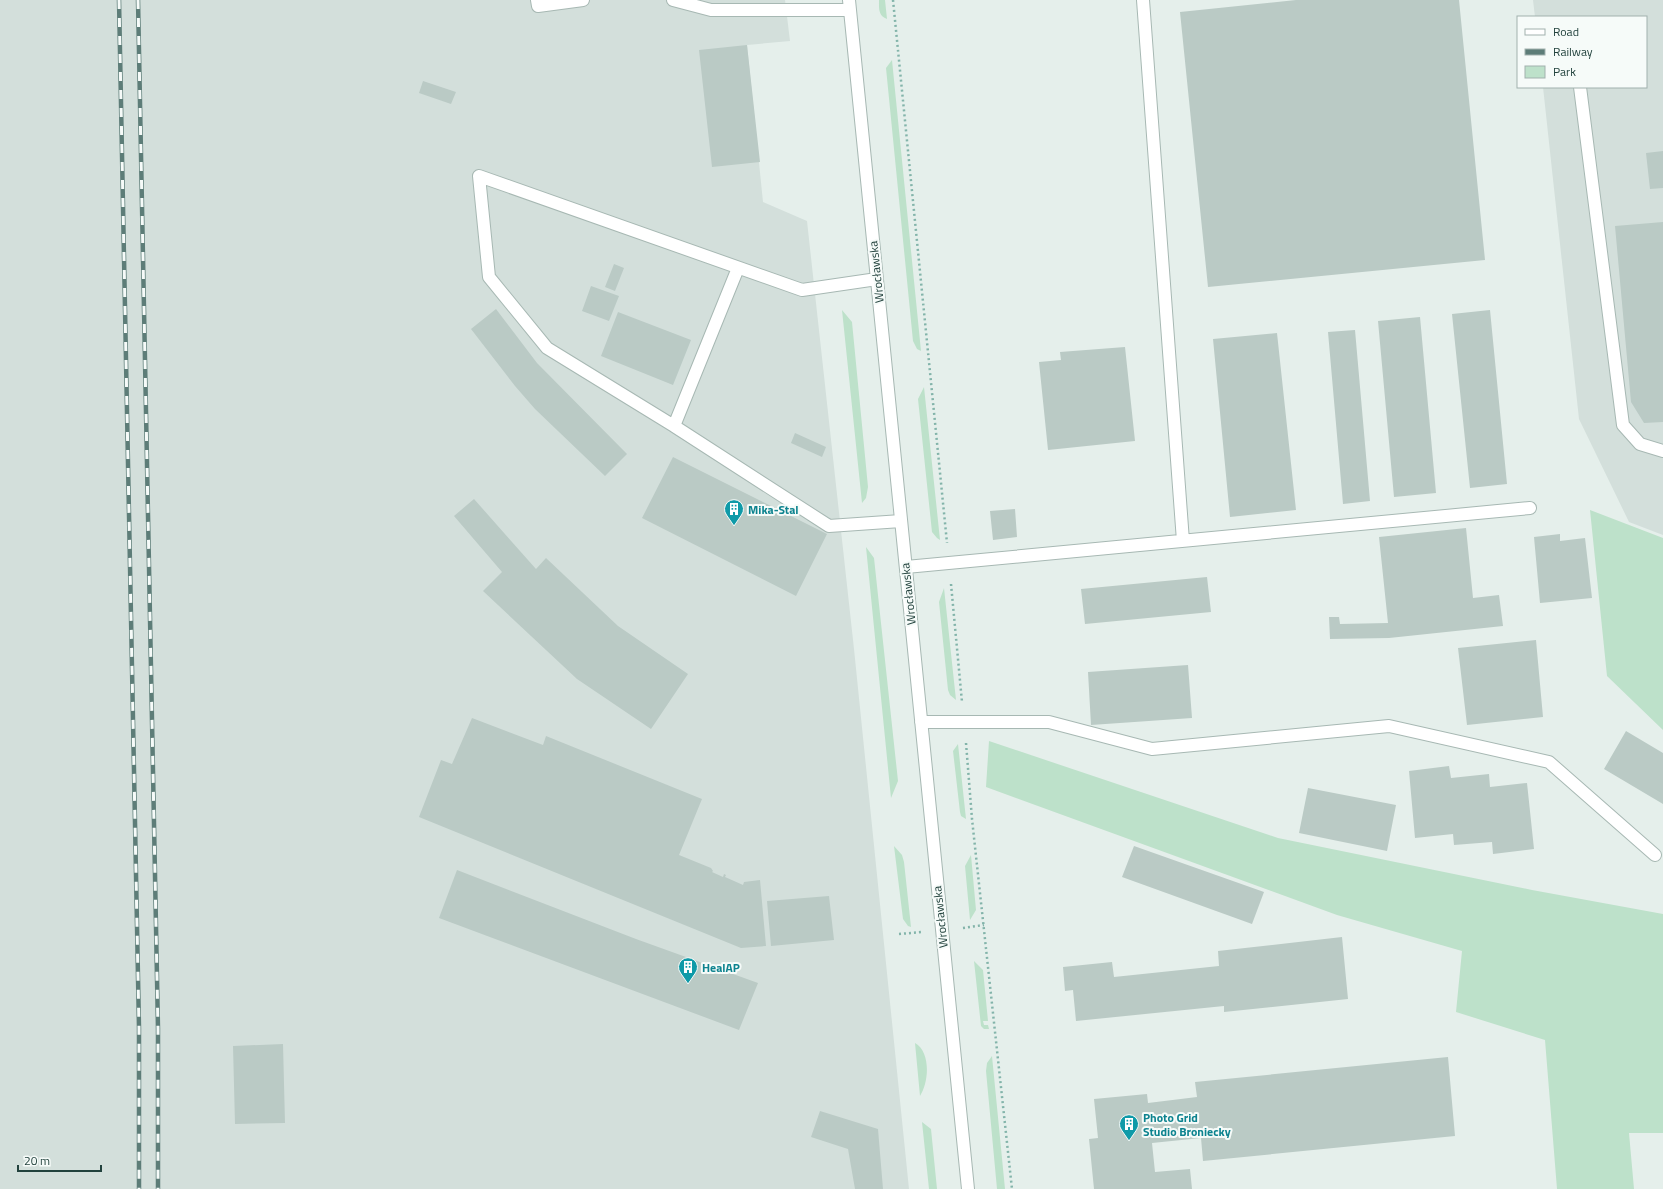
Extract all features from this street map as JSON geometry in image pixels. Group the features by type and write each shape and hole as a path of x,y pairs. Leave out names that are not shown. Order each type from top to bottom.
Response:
{"street":[{"path":"537,0 538,6 583,0"},
{"path":"673,0 711,10 850,5"},
{"path":"1143,0 1183,541"},
{"name":"Wrocławska","path":"850,5 968,1189"},
{"path":"1580,88 1623,425 1640,444 1663,451"},
{"path":"877,278 802,290 479,176 489,277 547,348 674,426 829,526 901,521"},
{"path":"674,426 738,268"},
{"path":"906,567 1530,508"},
{"path":"921,722 1049,722 1152,749 1389,726 1549,762 1655,855"}],"path":[{"path":"893,0 964,722 972,819 1012,1189"}],"shaded area":[{"path":"0,0 785,0 790,41 747,45 763,202 807,221 854,649 909,1189 0,1189"},
{"path":"1533,0 1663,0 1663,535 1629,522 1579,419 1543,88 1647,88 1647,16 1535,16"}],"green space":[{"path":"879,0 885,0 887,19 881,14 879,9"},
{"path":"892,60 921,351 917,349 913,341 886,68"},
{"path":"842,310 852,322 868,487 866,498 862,503"},
{"path":"924,387 940,540 932,532 918,399"},
{"path":"1590,510 1663,538 1663,730 1607,676"},
{"path":"866,547 874,558 898,781 891,798"},
{"path":"944,588 956,700 950,695 948,690 939,602"},
{"path":"989,741 1278,838 1532,890 1663,914 1663,1133 1629,1133 1634,1189 1557,1189 1545,1040 1456,1012 1462,951 1337,915 986,787"},
{"path":"958,744 966,819 961,816 960,812 953,751"},
{"path":"894,846 902,855 904,862 911,927 908,926 903,919"},
{"path":"971,855 976,910 970,920 965,866"},
{"path":"974,961 983,970 988,1021 983,1021 984,1025 988,1025 989,1029 984,1029 981,1026"},
{"path":"915,1043 924,1053 927,1068 925,1083 920,1096"},
{"path":"992,1056 1005,1189 997,1189 986,1071 987,1063"},
{"path":"922,1122 931,1129 937,1189 929,1189"}],"building":[{"path":"1296,0 1459,0 1485,260 1208,287 1180,12"},
{"path":"747,45 760,162 712,167 699,50"},
{"path":"423,81 456,92 451,104 419,93"},
{"path":"1663,151 1663,188 1650,189 1646,153"},
{"path":"1663,222 1663,422 1644,423 1631,402 1615,226"},
{"path":"614,264 624,268 615,291 605,287"},
{"path":"591,286 619,296 609,321 582,311"},
{"path":"496,309 537,363 627,454 605,476 535,409 515,386 471,329"},
{"path":"1490,310 1507,484 1470,488 1452,314"},
{"path":"618,312 691,340 673,385 601,356"},
{"path":"1420,317 1436,493 1394,497 1378,321"},
{"path":"1355,330 1370,501 1343,504 1328,332"},
{"path":"1277,333 1296,510 1230,517 1213,339"},
{"path":"1125,347 1135,441 1048,450 1039,362 1061,360 1060,352"},
{"path":"795,433 826,447 822,457 791,443"},
{"name":"Mika-Stal","path":"673,457 827,534 796,596 642,518"},
{"path":"474,499 536,569 546,558 618,626 688,674 651,729 577,679 483,591 502,572 454,516"},
{"path":"1015,509 1017,537 993,540 990,511"},
{"path":"1466,528 1473,598 1499,595 1503,626 1389,638 1330,639 1329,617 1339,617 1340,624 1388,623 1379,537"},
{"path":"1560,534 1560,541 1585,538 1592,598 1540,603 1534,537"},
{"path":"1207,577 1211,612 1085,624 1081,589"},
{"path":"1536,640 1543,717 1467,725 1458,648"},
{"path":"1188,665 1192,718 1091,725 1088,672"},
{"path":"472,718 543,745 546,736 702,799 679,855 711,868 713,871 712,872 723,877 724,874 726,875 725,877 743,885 744,882 760,880 766,946 741,948 419,817 441,760 452,764"},
{"path":"1626,731 1663,753 1663,804 1604,769"},
{"path":"1449,766 1451,778 1489,774 1490,787 1527,783 1534,849 1493,854 1492,842 1454,845 1453,834 1415,838 1409,771"},
{"path":"1308,788 1396,805 1387,851 1299,833"},
{"path":"1134,846 1264,892 1252,924 1122,877"},
{"path":"457,870 636,939 758,983 739,1030 439,918"},
{"path":"829,896 834,940 771,946 767,901"},
{"path":"1342,937 1348,999 1224,1012 1224,1006 1076,1021 1073,990 1065,991 1063,967 1112,962 1114,977 1219,966 1218,951"},
{"path":"283,1044 285,1123 235,1124 233,1046"},
{"path":"1448,1057 1455,1136 1203,1161 1201,1138 1152,1143 1155,1172 1190,1169 1192,1189 1094,1189 1089,1139 1098,1138 1094,1099 1147,1094 1148,1103 1197,1097 1195,1082"},
{"path":"820,1111 878,1129 883,1189 855,1189 848,1149 811,1137"}],"railway":[{"path":"119,0 139,1028 139,1189"},
{"path":"138,0 158,1029 158,1189"}],"place":[{"name":"Mika-Stal","path":"734,526"},
{"name":"HealAP","path":"688,984"},
{"name":"Photo Grid Studio Broniecky","path":"1129,1141"}]}
